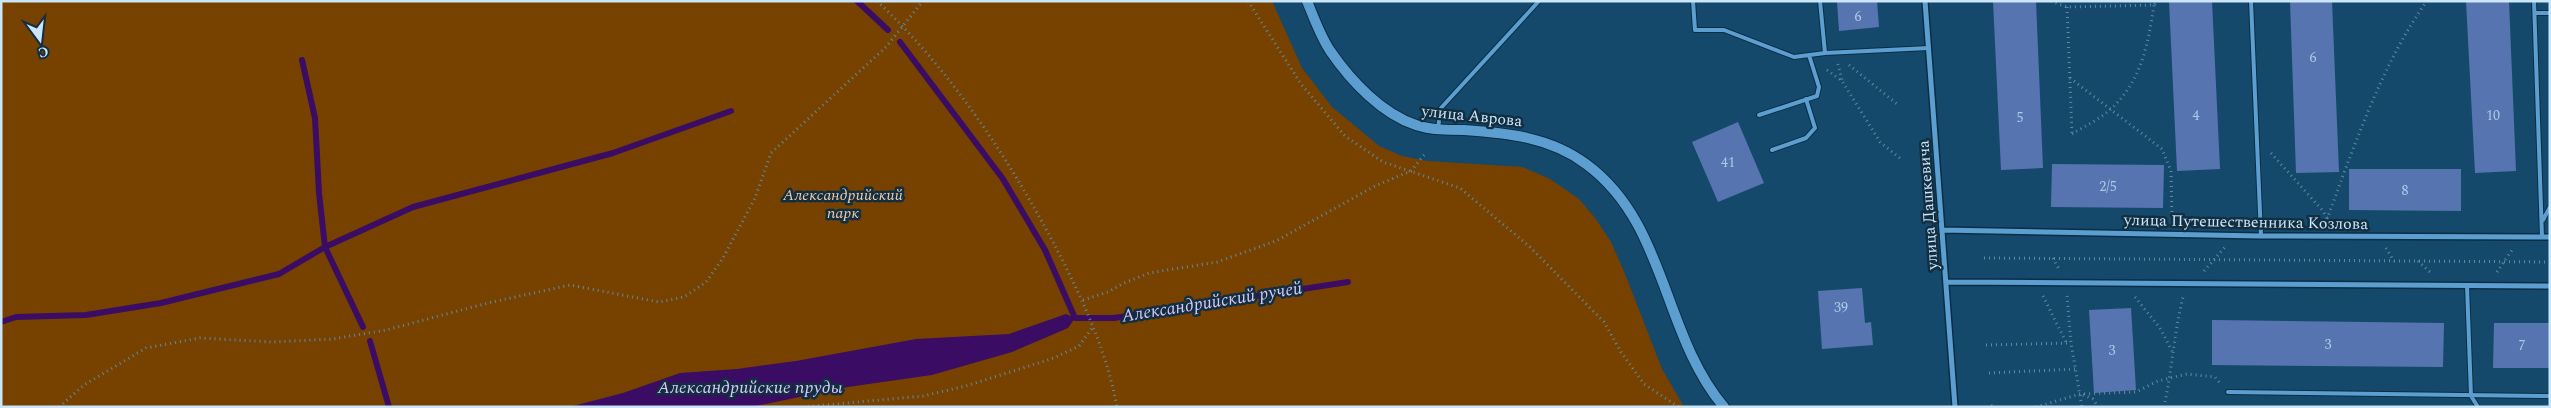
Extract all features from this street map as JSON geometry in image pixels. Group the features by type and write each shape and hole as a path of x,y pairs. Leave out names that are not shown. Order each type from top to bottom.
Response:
{"street":[{"name":"улица Аврова","path":"1307,1 1330,52 1357,84 1395,116 1416,126 1496,132 1530,137 1561,149 1586,163 1606,180 1623,200 1640,229 1660,272 1689,353 1724,407"},
{"name":"улица Дашкевича","path":"1925,1 1955,407"},
{"name":"улица Путешественника Козлова","path":"1942,230 2261,236 2550,237"},
{"path":"1946,282 2550,286"}],"lane":[{"path":"1438,129 1441,108 1540,1"},
{"path":"1693,1 1695,30 1724,30 1794,56 1825,52 1929,48"},
{"path":"1820,1 1825,52"},
{"path":"2251,1 2261,236"},
{"path":"2534,1 2542,237"},
{"path":"2535,13 2550,13"},
{"path":"1759,115 1817,96 1818,87 1809,54"},
{"path":"1772,150 1806,138 1815,128 1806,99"},
{"path":"2542,222 2550,207"},
{"path":"2467,285 2471,396 2478,407"},
{"path":"2228,392 2550,396"}],"path":[{"path":"877,1 904,26 971,108 1009,162 1083,300 1094,326 1117,407"},
{"path":"60,407 84,385 146,348 200,338 272,342 333,339 386,330 488,302 570,285 659,302 684,297 706,282 723,258 755,198 771,153 886,48 923,1"},
{"path":"1248,1 1301,84 1345,136 1383,162 1460,188 1530,247 1604,322 1621,352 1644,384 1679,407"},
{"path":"2051,1 2067,7 2155,3 2147,48 2136,78 2111,108 2072,134 2067,7"},
{"path":"2257,137 2323,211 2327,219 2347,164 2396,50 2409,25 2427,1"},
{"path":"1836,56 1842,81"},
{"path":"1842,60 1897,104"},
{"path":"1823,68 1834,73 1842,81 1880,142 1902,160"},
{"path":"2070,78 2162,149 2171,171 2172,217"},
{"path":"1083,300 1108,292 1149,273 1217,262 1244,254 1313,222 1375,186 1412,171 1424,155"},
{"path":"2200,274 2215,260 2229,242"},
{"path":"2495,275 2514,246"},
{"path":"1984,258 2550,262"},
{"path":"2053,258 2063,276"},
{"path":"2122,282 2160,328 2172,352"},
{"path":"2037,283 2066,342"},
{"path":"2164,407 2184,290"},
{"path":"2067,291 2071,342 2082,407"},
{"path":"803,407 913,397 966,386 1054,358 1079,346 1094,326"},
{"path":"1986,345 2071,342"},
{"path":"1989,373 2076,369"},
{"path":"2036,407 2080,394 2136,392 2170,378 2188,374 2215,377 2228,392"},
{"path":"2080,394 2093,400 2098,407"}],"green space":[{"name":"Александрийский парк","path":"1,1 1272,1 1302,68 1332,107 1379,146 1402,156 1427,161 1522,167 1550,179 1579,199 1611,242 1662,369 1684,407 1,407"}],"water":[{"name":"Александрийские пруды","path":"1066,314 1075,318 1068,328 1012,352 932,375 848,387 751,407 569,407 623,393 680,373 737,369 796,361 916,339 1009,334"}],"building":[{"path":"1837,1 1877,1 1879,27 1839,31"},
{"path":"1993,1 2036,1 2043,168 2001,170"},
{"path":"2169,1 2212,1 2220,169 2177,171"},
{"path":"2290,1 2332,1 2339,172 2296,173"},
{"path":"2466,1 2509,1 2516,171 2475,173"},
{"path":"1738,122 1764,183 1718,202 1692,142"},
{"path":"2052,164 2164,165 2163,208 2051,207"},
{"path":"2349,169 2461,169 2461,211 2349,210"},
{"path":"1862,288 1865,323 1871,322 1873,345 1822,349 1818,291"},
{"path":"2131,308 2136,390 2094,393 2089,310"},
{"path":"2212,320 2444,323 2443,367 2212,365"},
{"path":"2494,323 2550,323 2550,368 2493,368"}],"waterway":[{"path":"857,1 888,30"},
{"name":"Александрийский ручей","path":"900,42 1003,179 1045,250 1075,318 1114,318 1348,282"},
{"path":"302,60 315,118 319,193 325,247 363,327"},
{"path":"1,322 16,317 86,315 161,303 279,274 325,247 413,207 613,153 731,111"},
{"path":"370,341 389,407"}]}
